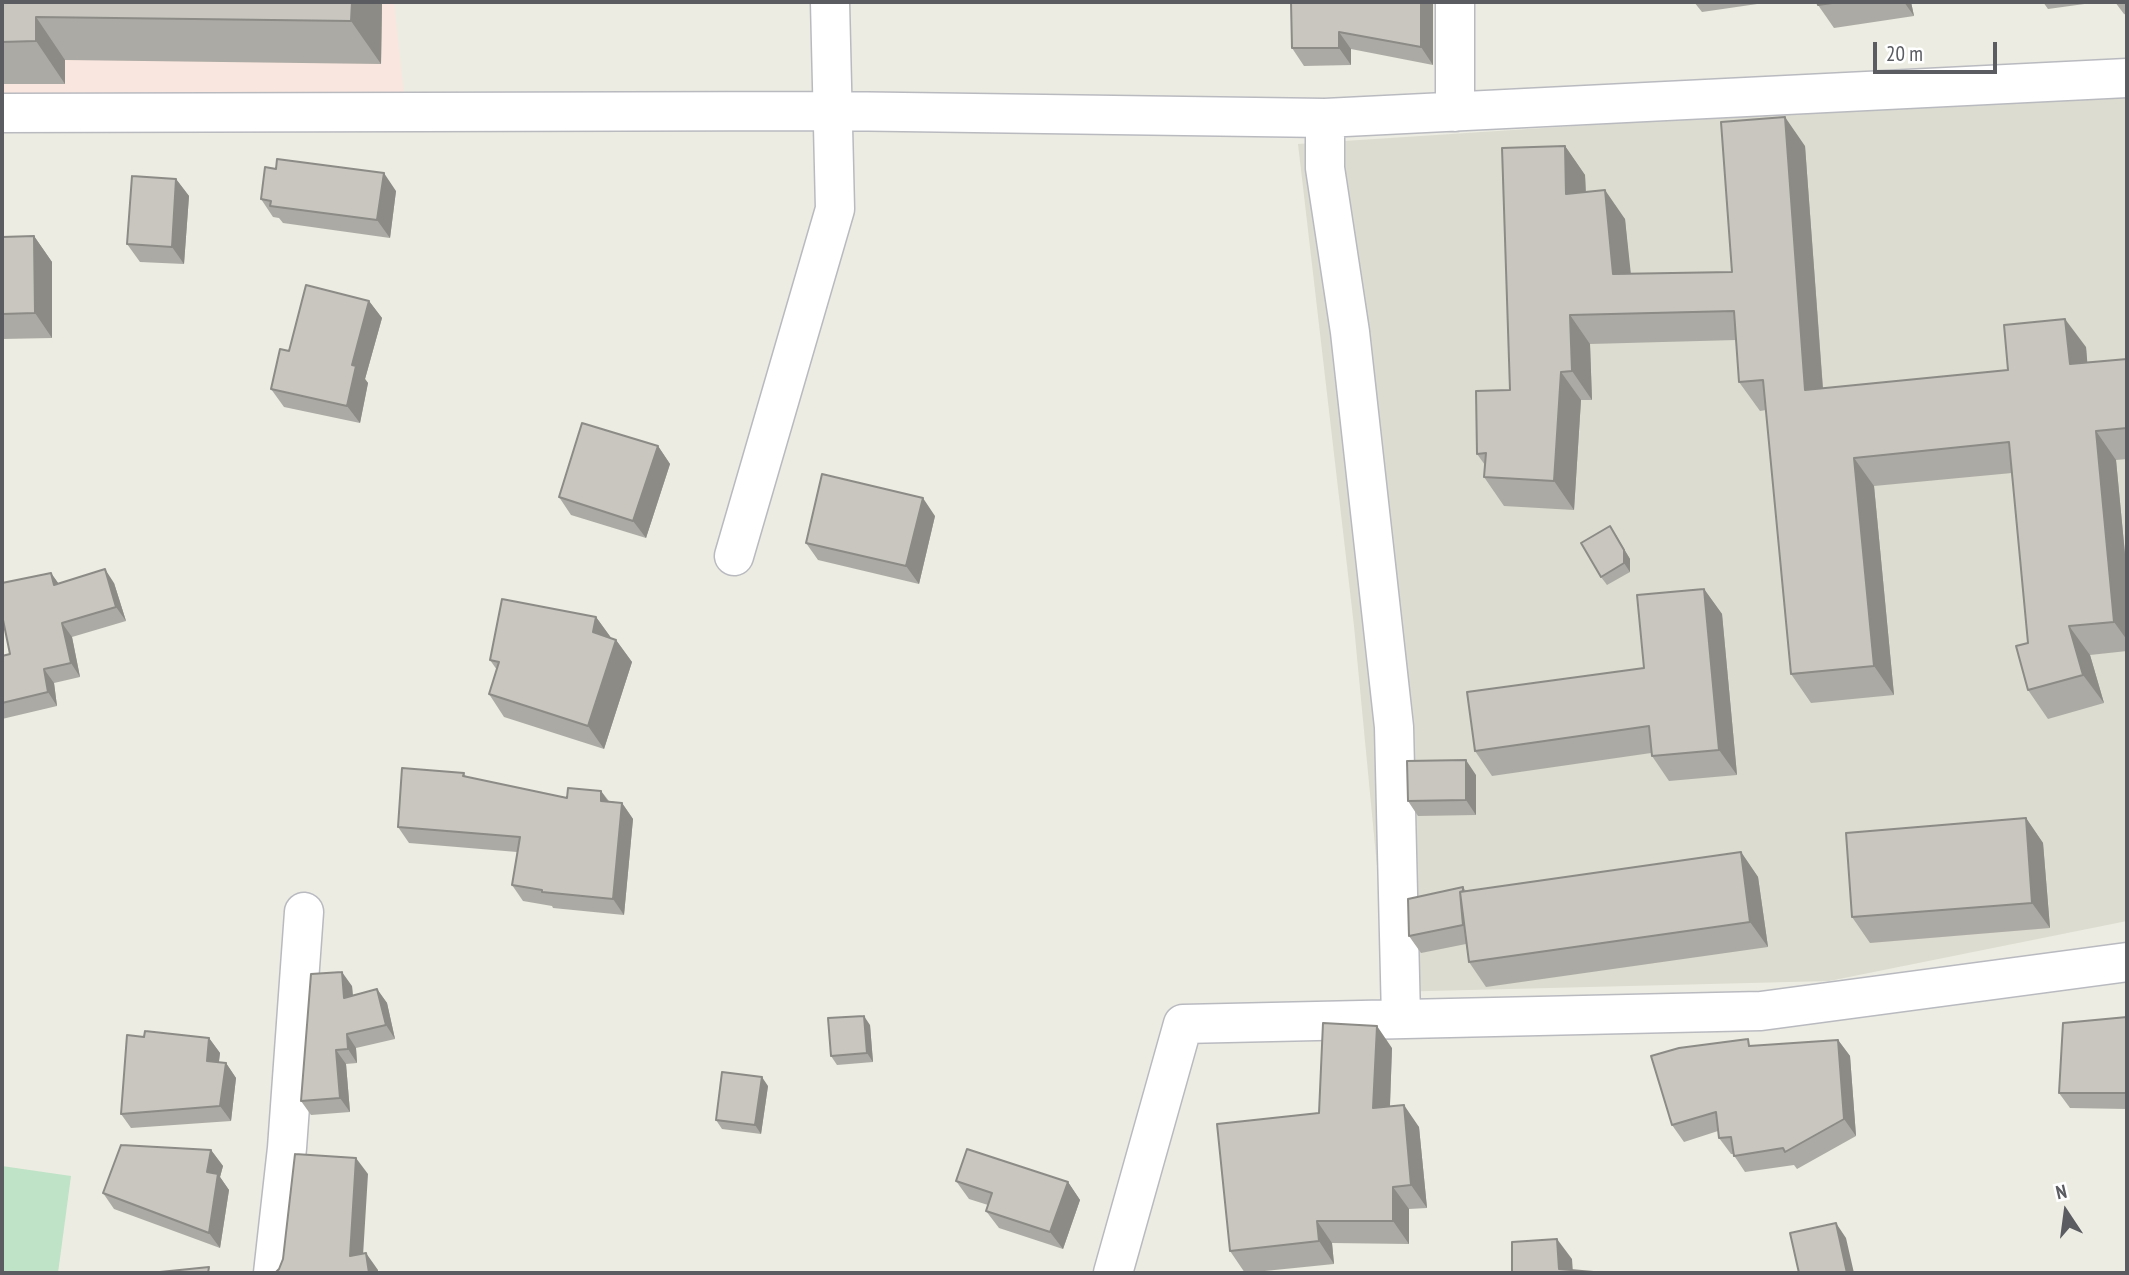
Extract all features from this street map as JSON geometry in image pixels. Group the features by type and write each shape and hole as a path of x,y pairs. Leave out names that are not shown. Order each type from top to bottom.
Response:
{"street":[{"path":"734,556 835,209 830,2"},
{"path":"1455,2 1455,113"},
{"path":"2,113 832,111 1325,118 2127,78"},
{"path":"1325,118 1325,168 1350,332 1394,727 1401,1018"},
{"path":"273,1273 287,1148 304,912"},
{"path":"1113,1273 1183,1024 1761,1011 2127,962"}],"shaded area":[{"path":"2,2 394,2 405,103 2,102"},
{"path":"2127,90 2127,921 1829,981 1389,992 1354,626 1298,144"}],"green space":[{"path":"2,1166 71,1176 58,1273 2,1273"}],"building":[{"path":"2,2 352,2 351,21 36,17 36,41 2,42"},
{"path":"1291,2 1421,2 1421,47 1339,32 1339,48 1292,48"},
{"path":"1817,2 1839,2 1818,5"},
{"path":"1785,117 1805,390 2008,370 2004,325 2065,319 2070,364 2127,359 2127,428 2096,431 2114,622 2069,626 2083,675 2028,690 2016,646 2028,643 2009,442 1854,458 1874,666 1791,674 1763,380 1739,382 1734,311 1570,315 1572,371 1561,372 1554,481 1484,477 1486,453 1477,454 1476,391 1510,390 1502,148 1565,146 1566,194 1605,190 1613,274 1732,272 1721,122"},
{"path":"277,159 384,173 377,220 270,206 271,201 261,199 265,167 276,169"},
{"path":"132,176 176,179 172,247 127,244"},
{"path":"34,236 35,313 2,314 2,237"},
{"path":"306,285 369,301 352,365 356,366 347,406 271,389 280,349 289,351"},
{"path":"582,423 658,446 633,521 559,497"},
{"path":"822,474 923,498 906,566 806,543"},
{"path":"1610,526 1624,550 1624,563 1601,577 1581,543"},
{"path":"105,569 116,607 62,623 71,663 44,669 48,692 2,703 2,656 10,654 2,615 2,583 51,573 54,585"},
{"path":"1704,589 1719,750 1652,756 1649,726 1475,751 1467,692 1644,668 1637,595"},
{"path":"502,599 596,617 593,632 616,640 588,726 489,694 499,662 490,660"},
{"path":"1466,760 1466,800 1408,801 1407,761"},
{"path":"402,768 464,773 463,776 567,798 568,788 601,791 601,801 622,803 613,899 542,892 512,885 520,837 398,827"},
{"path":"2026,818 2032,903 1852,917 1846,833"},
{"path":"1741,852 1750,922 1469,962 1460,892"},
{"path":"1463,887 1460,892 1463,925 1409,936 1408,899"},
{"path":"342,972 344,998 377,989 386,1025 347,1034 348,1049 336,1050 340,1098 301,1101 311,974"},
{"path":"864,1016 867,1053 831,1056 828,1018"},
{"path":"2127,1017 2127,1093 2059,1093 2063,1023"},
{"path":"1323,1023 1377,1026 1373,1108 1404,1105 1411,1185 1393,1187 1393,1221 1317,1221 1319,1241 1230,1251 1217,1124 1319,1113"},
{"path":"145,1031 209,1038 207,1061 226,1063 220,1106 121,1114 127,1035 144,1037"},
{"path":"1748,1039 1749,1046 1838,1040 1844,1119 1785,1152 1783,1148 1734,1156 1731,1137 1719,1138 1716,1112 1672,1125 1651,1056 1679,1048"},
{"path":"722,1072 762,1077 755,1125 716,1120"},
{"path":"121,1145 211,1150 207,1172 218,1174 209,1233 103,1193"},
{"path":"967,1149 1068,1182 1050,1232 986,1211 992,1193 956,1181"},
{"path":"295,1154 356,1158 350,1256 366,1253 369,1273 275,1273 283,1259"},
{"path":"1836,1223 1847,1273 1799,1273 1790,1233"},
{"path":"1557,1239 1559,1269 1605,1273 1512,1273 1512,1242"},
{"path":"209,1267 208,1273 150,1273"}]}
